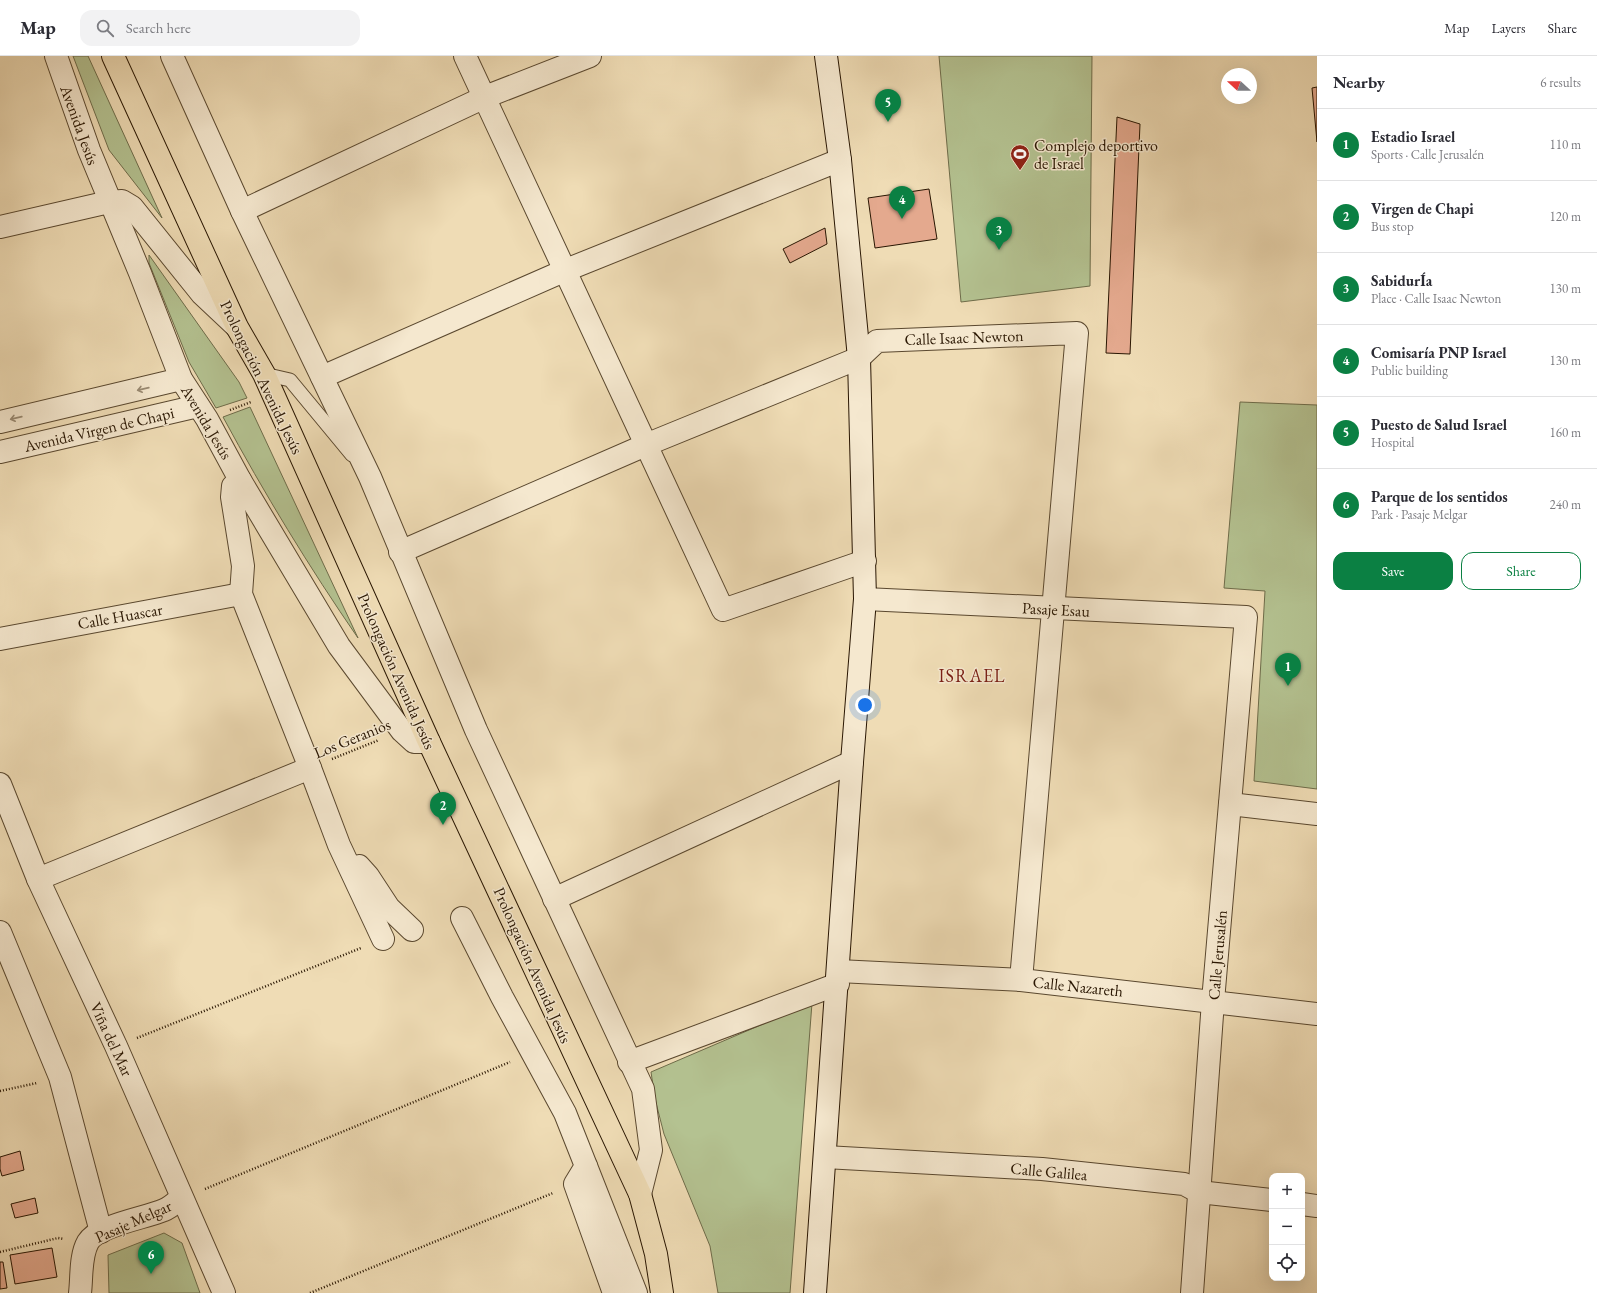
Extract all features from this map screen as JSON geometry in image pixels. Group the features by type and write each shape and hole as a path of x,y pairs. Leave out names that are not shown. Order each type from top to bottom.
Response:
{"main road":[{"name":"Prolongación Avenida Jesús","path":"113,56 237,327 264,374 429,742 640,1194 656,1254 662,1293"}],"street":[{"name":"Avenida Jesús","path":"56,56 89,150 140,273 181,379 339,646 402,731 414,742 429,742"},
{"path":"172,56 242,211 370,477 400,552 476,730 643,1089 651,1150 640,1194"},
{"path":"465,56 648,444 724,610 865,561"},
{"path":"242,211 485,97 590,56"},
{"path":"815,1293 852,762 866,599 858,358 840,160 826,56"},
{"path":"322,377 566,270 840,160"},
{"path":"0,227 110,202 122,201 132,207 202,294 237,327"},
{"name":"Calle Isaac Newton","path":"400,552 648,444 858,358 877,341 1077,333 1054,609"},
{"name":"Avenida Virgen de Chapi","path":"0,422 181,379"},
{"name":"Avenida Virgen de Chapi","path":"0,452 198,406"},
{"path":"240,480 233,486 232,497 243,566 240,594 310,768 338,845 383,939"},
{"name":"Calle Huascar","path":"0,639 240,594"},
{"name":"Pasaje Esau","path":"866,599 1246,617"},
{"path":"1021,980 1054,609"},
{"name":"Calle Jerusalén","path":"1192,1293 1213,1001 1246,617"},
{"path":"554,899 852,762"},
{"path":"38,879 310,768"},
{"name":"Viña del Mar","path":"0,784 38,879 116,1046 224,1293"},
{"path":"1230,804 1317,814"},
{"path":"338,845 368,876 389,908 412,930"},
{"path":"462,918 502,997 565,1113 614,1293"},
{"path":"0,932 60,1077 100,1232"},
{"path":"630,1062 838,978"},
{"name":"Calle Nazareth","path":"838,978 1021,980 1317,1014"},
{"name":"Calle Galilea","path":"824,1157 1042,1169 1184,1184 1199,1192 1269,1200"},
{"path":"581,1175 636,1293"},
{"name":"Pasaje Melgar","path":"80,1293 84,1255 89,1241 100,1232 136,1218 164,1210 182,1198"},
{"path":"1305,1204 1317,1206"}],"lane":[{"path":"264,374 290,380 370,477"}],"path":[{"path":"225,411 254,401"},
{"name":"Los Geranios","path":"310,768 402,731"},
{"path":"116,1046 383,939"},
{"path":"182,1198 533,1053"},
{"path":"0,1091 60,1077"},
{"path":"310,1293 581,1175"},
{"path":"0,1252 58,1238"}],"green space":[{"path":"73,56 88,56 162,218 109,150"},
{"name":"Complejo deportivo de Israel","path":"939,56 1092,56 1090,286 961,302"},
{"path":"149,255 239,382 247,398 216,408 189,362 149,263"},
{"path":"1240,402 1317,405 1317,789 1254,781 1265,591 1224,588"},
{"path":"250,407 358,638 322,584 254,474 223,417"},
{"path":"812,1003 790,1293 718,1293 710,1246 664,1134 655,1099 651,1072"},
{"path":"164,1233 182,1243 200,1293 109,1293 108,1255"}],"building":[{"path":"1317,87 1317,142 1312,88"},
{"path":"1117,117 1140,124 1130,354 1106,353"},
{"path":"929,189 937,239 875,248 868,198"},
{"path":"825,228 827,244 790,263 783,249"},
{"path":"20,1151 24,1170 2,1176 0,1169 0,1157"},
{"path":"35,1198 38,1213 15,1218 11,1204"},
{"path":"52,1248 57,1277 15,1284 10,1255"},
{"path":"0,1262 3,1262 7,1288 0,1289"}],"place":[{"name":"Puesto de Salud Israel","path":"888,122"},
{"name":"Complejo deportivo de Israel","path":"1020,171"},
{"name":"Comisaría PNP Israel","path":"902,219"},
{"name":"SabidurÍa","path":"999,250"},
{"name":"Estadio Israel","path":"1288,686"},
{"name":"Virgen de Chapi","path":"443,825"},
{"name":"Parque de los sentidos","path":"151,1274"}],"district":[{"name":"ISRAEL","path":"972,676"}]}
